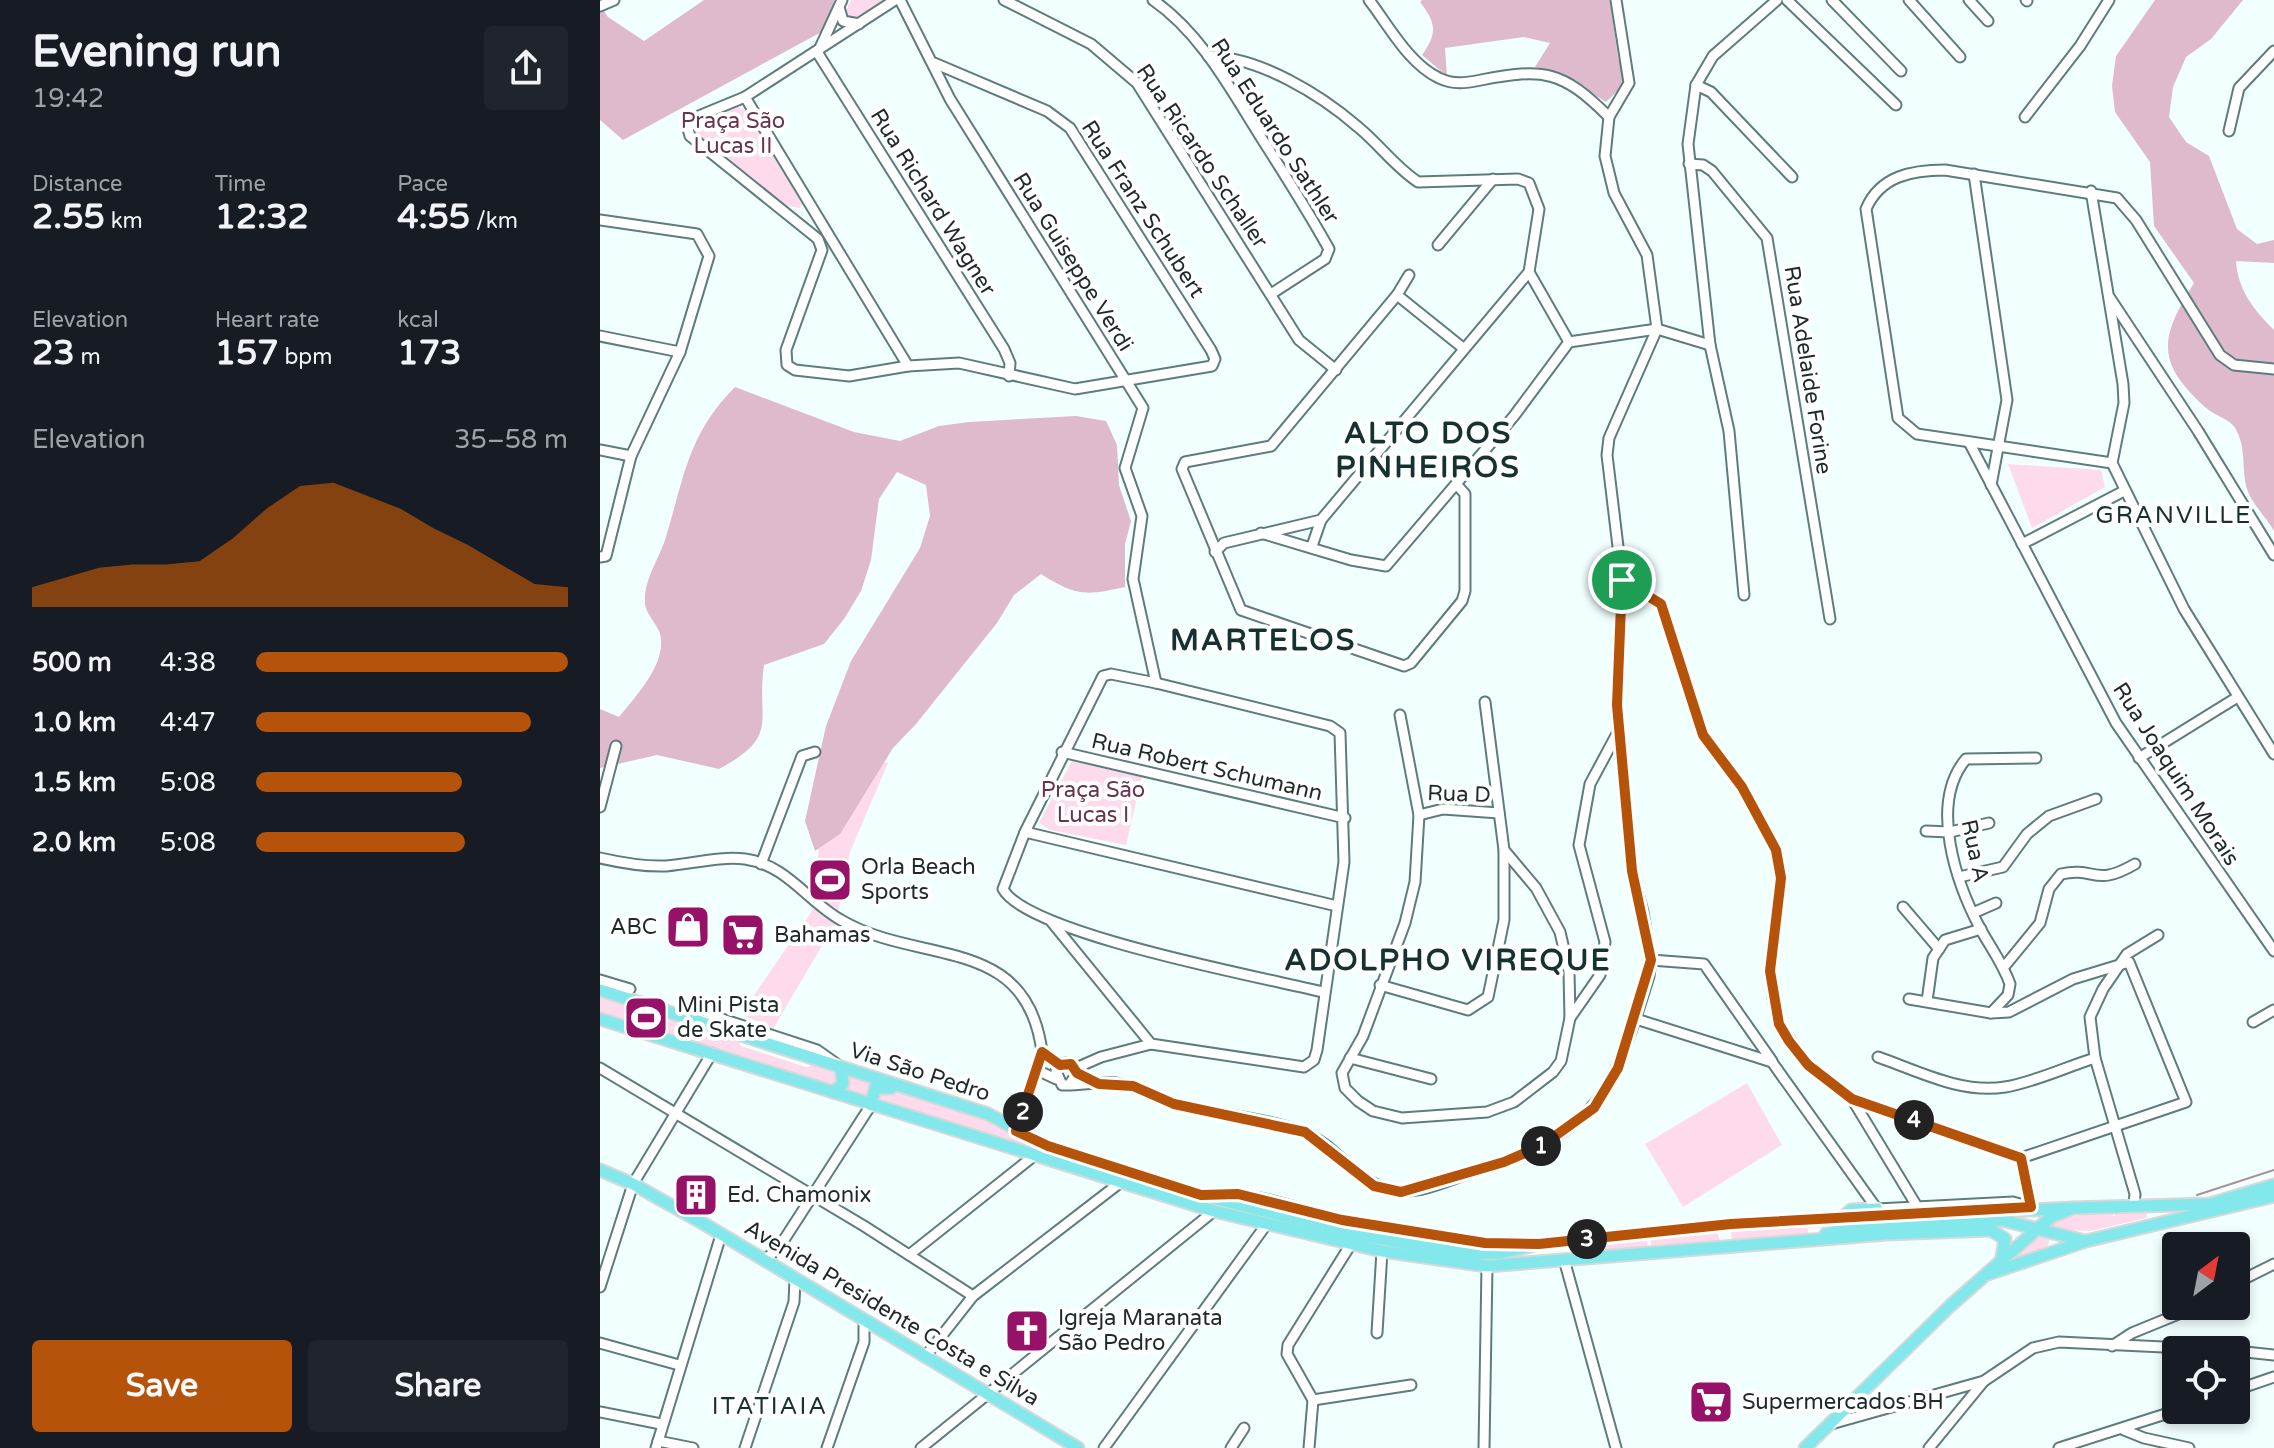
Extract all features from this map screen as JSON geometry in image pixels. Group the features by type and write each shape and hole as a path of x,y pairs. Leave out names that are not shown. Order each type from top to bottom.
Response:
{"main road":[{"name":"Via São Pedro","path":"600,990 972,1109 1048,1146 1201,1195 1354,1234 1467,1254 1501,1253 1539,1244 1716,1226 2031,1207 2210,1204 2274,1185"},
{"path":"600,1019 1214,1211 1382,1251 1487,1266 1565,1263 1813,1240 1991,1230 2005,1239 2002,1257"},
{"path":"833,1092 843,1084 841,1067"},
{"path":"871,1105 875,1088 884,1085 963,1110 972,1109"},
{"name":"Avenida Presidente Costa e Silva","path":"600,1170 633,1184 765,1260 1078,1448"},
{"path":"1981,1278 2009,1265 2086,1241 2274,1196"},
{"path":"2105,1237 2121,1228 2152,1219 2154,1213 2148,1204"},
{"path":"2248,1204 2274,1204"},
{"path":"1805,1448 2002,1257 2051,1217 2073,1208"},
{"path":"1841,1219 1851,1210 1877,1209"},
{"path":"1813,1240 1843,1229 2002,1220 2086,1241"},
{"path":"1662,1254 1670,1249 1721,1243 1725,1232 1716,1226"},
{"path":"1565,1263 1565,1252 1571,1246 1627,1240 1631,1234"}],"street":[{"path":"600,6 614,0"},
{"name":"Rua Guiseppe Verdi","path":"898,0 934,63 950,99 1127,381 1075,389 959,363 908,366 849,376 795,370 787,365 786,350 822,250 818,239 690,136 688,129 694,118 745,97 863,23 898,0"},
{"name":"Rua Ricardo Schaller","path":"1004,0 1091,44 1137,83 1299,340 1336,370"},
{"name":"Rua Eduardo Sathler","path":"1153,0 1166,9 1208,56 1295,189 1329,249 1325,259 1271,294"},
{"path":"1369,0 1415,59 1439,78 1463,84 1535,72 1572,85 1609,117"},
{"path":"1037,1070 1069,1085 1133,1086 1174,1104 1305,1132 1374,1186 1401,1192 1504,1162 1541,1146 1594,1108 1609,1085 1636,1019 1651,960 1632,871 1619,730 1617,705 1622,580 1607,455 1609,438 1657,329 1647,255 1620,206 1605,156 1609,117 1629,83 1616,0"},
{"path":"1744,595 1729,431 1710,345 1689,164 1696,85 1713,56 1777,0"},
{"path":"1787,0 1896,105"},
{"path":"1832,0 1901,71"},
{"path":"1909,0 1960,57"},
{"path":"1969,0 1988,21"},
{"path":"2025,117 2080,46 2109,0"},
{"path":"840,4 843,21 855,25 863,23"},
{"path":"818,51 840,4"},
{"name":"Rua Richard Wagner","path":"818,51 1004,349 1010,363 1009,376"},
{"path":"2229,131 2239,88 2274,51"},
{"path":"1208,56 1242,61 1309,94 1358,127 1418,182 1518,179 1529,183 1535,191 1539,209 1529,272 1321,520 1312,546"},
{"name":"Rua Franz Schubert","path":"934,63 1047,111 1070,128 1215,359 1205,370 1127,381"},
{"path":"1696,85 1711,92 1792,177"},
{"path":"745,97 908,366"},
{"name":"Rua Adelaide Forine","path":"1689,164 1703,165 1712,171 1767,238 1830,619"},
{"path":"2112,463 1917,434 1898,418 1866,209 1871,197 1884,184 1920,170 1974,174 2091,191 2117,198 2136,220 2220,355 2234,365 2274,369"},
{"path":"1974,174 2007,400 1991,485"},
{"path":"1438,245 1493,179"},
{"path":"2091,191 2124,403 2112,463 2184,609 2236,698 2274,754"},
{"path":"795,220 811,204"},
{"path":"600,220 697,234 709,256 680,352 631,456 613,534 606,556 600,557"},
{"path":"822,250 836,245"},
{"path":"1529,272 1569,342"},
{"path":"1409,275 1397,295 1271,446 1185,462 1182,469 1238,606 1245,613 1408,666 1462,601 1465,591 1465,494 1457,485"},
{"path":"1397,295 1463,348"},
{"path":"2108,296 2198,431 2274,555"},
{"path":"1261,533 1351,560 1386,566 1457,485 1569,342 1657,329 1710,345"},
{"path":"600,336 680,352"},
{"path":"1127,381 1143,408 1125,468 1142,516 1133,579 1156,683"},
{"name":"Rua Joaquim Morais","path":"1970,444 2116,723 2274,951"},
{"path":"600,450 631,456"},
{"path":"2022,544 2124,491"},
{"path":"1215,552 1224,543 1321,520"},
{"path":"1287,540 1290,528"},
{"path":"1622,580 1661,604 1703,735 1742,787 1776,850 1781,878 1770,971 1779,1024 1808,1065 1852,1099 2021,1158 2186,1102 2124,964"},
{"path":"1069,1085 1076,1071 1101,1057 1151,1044 1304,1067 1314,1060 1344,862 1340,733 1336,729 1156,683 1111,674 1103,676 1062,752 1025,832 1003,889 1007,897 1050,920 1094,937 1323,992"},
{"path":"2139,758 2236,698"},
{"path":"1380,985 1468,1010 1488,997 1493,988 1504,920 1504,850 1485,702"},
{"name":"Rua D","path":"1400,715 1419,815 1443,809 1499,813"},
{"path":"1570,1018 1600,975 1605,942 1579,845 1590,784 1619,730"},
{"path":"600,807 616,746"},
{"path":"761,864 802,756 815,752"},
{"name":"Rua Robert Schumann","path":"1062,752 1345,818"},
{"name":"Rua A","path":"2004,967 1973,913 1959,877 1950,832 1950,793 1966,759 2036,758"},
{"path":"1959,877 2003,867 2027,834 2049,816 2096,799"},
{"path":"1419,815 1415,882 1405,923 1363,1036 1342,1073 1345,1088 1373,1111 1402,1118 1487,1112 1514,1102 1553,1072 1566,1049 1570,1018 1569,971 1560,932 1536,888 1504,850"},
{"path":"1926,831 1950,832 1989,823"},
{"path":"1025,832 1337,906"},
{"path":"600,858 642,866 745,859 786,876 842,921 879,936 985,963 1010,979 1025,999 1039,1027 1042,1052 1016,1131"},
{"path":"1991,1013 2008,995 2010,984 2004,967 2040,923 2049,889 2061,874 2072,871 2104,878 2135,864"},
{"path":"1973,913 1996,903"},
{"path":"1903,907 1939,949"},
{"path":"1050,920 1151,1044"},
{"path":"1927,1001 1933,958 1945,940 1981,929"},
{"path":"2134,1204 2135,1194 2095,1058 2090,1017 2135,947 2158,935"},
{"path":"1651,960 1704,964 1877,1209 2013,1202 2031,1207 2021,1158"},
{"path":"1909,999 1991,1013 2009,1012 2073,979 2124,964"},
{"path":"600,980 630,989"},
{"path":"2253,1022 2274,1010"},
{"path":"1636,1019 1772,1062"},
{"path":"1042,1052 1060,1065 1099,1084"},
{"path":"600,1287 604,1261 633,1184 712,1053"},
{"path":"1878,1057 1958,1086 1984,1088 2005,1087 2095,1058"},
{"path":"1350,1058 1431,1079"},
{"path":"1056,1079 1060,1065"},
{"path":"600,1068 813,1195 973,1296"},
{"path":"1852,1099 1918,1208"},
{"path":"765,1260 780,1246 871,1105"},
{"path":"909,1255 1035,1155"},
{"path":"925,1357 973,1296 1121,1182"},
{"path":"926,1446 1214,1211"},
{"path":"1104,1448 1266,1225"},
{"path":"693,1448 657,1445 721,1235"},
{"path":"715,1258 737,1244"},
{"path":"1309,1448 1313,1400 1287,1354 1288,1345 1351,1244"},
{"path":"776,1267 780,1246"},
{"path":"1377,1333 1382,1251"},
{"path":"1565,1263 1616,1448"},
{"path":"2250,1276 2274,1264"},
{"path":"1484,1448 1487,1266"},
{"path":"745,1448 794,1302 795,1279"},
{"path":"794,1302 809,1288"},
{"path":"2112,1346 2132,1333 2164,1320"},
{"path":"828,1447 864,1342 864,1321"},
{"path":"864,1342 878,1329"},
{"path":"1929,1448 1984,1381 2033,1348 2059,1342 2162,1348"},
{"path":"600,1343 679,1365"},
{"path":"2250,1352 2274,1355"},
{"path":"2250,1385 2274,1377"},
{"path":"1828,1424 1984,1381"},
{"path":"1313,1400 1411,1385"},
{"path":"600,1412 661,1424"},
{"path":"2059,1448 2162,1416"},
{"path":"1231,1448 1244,1428"},
{"path":"2124,1430 2189,1448"}],"green space":[{"path":"851,0 884,0 853,19 845,13"},
{"name":"Praça São Lucas II","path":"738,107 745,110 797,194 802,204 800,208 787,206 696,134 698,123"},
{"path":"2008,464 2101,470 2105,487 2032,528"},
{"name":"Orla Beach Sports","path":"860,752 888,763 850,852 836,922 773,1029 741,1014 814,908 819,842"},
{"name":"Praça São Lucas I","path":"1072,761 1142,777 1126,845 1050,830 1039,823"},
{"path":"600,997 738,1039 741,1046 806,1067 817,1064 837,1071 838,1079 833,1083 824,1083 600,1012"},
{"path":"851,1075 870,1080 865,1097 846,1091"},
{"path":"1747,1083 1782,1145 1683,1207 1645,1144"},
{"path":"885,1088 982,1117 1024,1142 1024,1145 882,1101 876,1096"},
{"path":"2148,1210 2146,1218 2091,1231 2056,1230 2051,1224 2057,1217 2111,1213 2114,1217 2116,1213"},
{"path":"1807,1225 1809,1237 1732,1243 1731,1230"},
{"path":"1717,1232 1720,1241 1663,1245 1652,1251 1650,1237"},
{"path":"2038,1235 2049,1239 2048,1248 2012,1258"},
{"path":"1647,1238 1648,1252 1574,1256 1570,1252 1574,1248"}],"shaded area":[{"path":"704,0 834,0 827,29 623,140 600,120 600,5 608,17 644,41"},
{"path":"1610,0 1618,57 1626,83 1606,102 1566,77 1535,67 1550,43 1524,37 1445,48 1447,76 1422,55 1431,40 1433,28 1420,2"},
{"path":"2155,0 2243,0 2211,39 2186,57 2173,87 2169,117 2186,142 2209,156 2237,229 2257,244 2274,240 2274,263 2236,261 2248,298 2274,330 2274,531 2247,489 2241,443 2235,428 2208,410 2189,391 2171,362 2169,334 2194,283 2154,226 2150,162 2115,112 2112,86 2116,56"},
{"path":"735,387 854,432 900,441 939,426 969,422 1076,416 1106,421 1117,445 1119,485 1131,521 1125,544 1125,587 1081,592 1063,587 1041,574 1014,595 997,623 893,748 840,834 815,851 805,821 826,726 851,661 920,548 930,516 926,485 897,472 879,499 871,560 861,591 844,619 824,644 764,665 762,726 751,747 719,769 657,755 600,768 600,709 619,717 656,665 661,642 659,631 646,607 646,587 665,540 697,440 706,423"}],"waterway":[{"path":"2197,1195 2274,1170"}],"place":[{"name":"Orla Beach Sports","path":"830,880"},
{"name":"ABC","path":"688,927"},
{"name":"Bahamas","path":"743,935"},
{"name":"Mini Pista de Skate","path":"646,1018"},
{"name":"Ed. Chamonix","path":"696,1195"},
{"name":"Igreja Maranata São Pedro","path":"1027,1331"},
{"name":"Supermercados BH","path":"1711,1402"}],"district":[{"name":"ALTO DOS PINHEIROS","path":"1428,450"},
{"name":"GRANVILLE","path":"2174,515"},
{"name":"MARTELOS","path":"1263,640"},
{"name":"ADOLPHO VIREQUE","path":"1448,960"},
{"name":"ITATIAIA","path":"770,1406"}],"route":[{"path":"1622,580 1650,594 1661,604 1703,735 1742,787 1776,850 1781,878 1770,971 1779,1024 1789,1041 1808,1065 1852,1099 2021,1158 2031,1207 1923,1216 1731,1224 1539,1244 1485,1243 1387,1229 1238,1194 1201,1195 1048,1146 1016,1131 1042,1052 1060,1065 1071,1064 1077,1073 1099,1084 1133,1086 1174,1104 1305,1132 1374,1186 1401,1192 1428,1187 1504,1162 1541,1146 1594,1108 1618,1068 1636,1019 1651,960 1632,871 1617,705 1622,580"}]}
